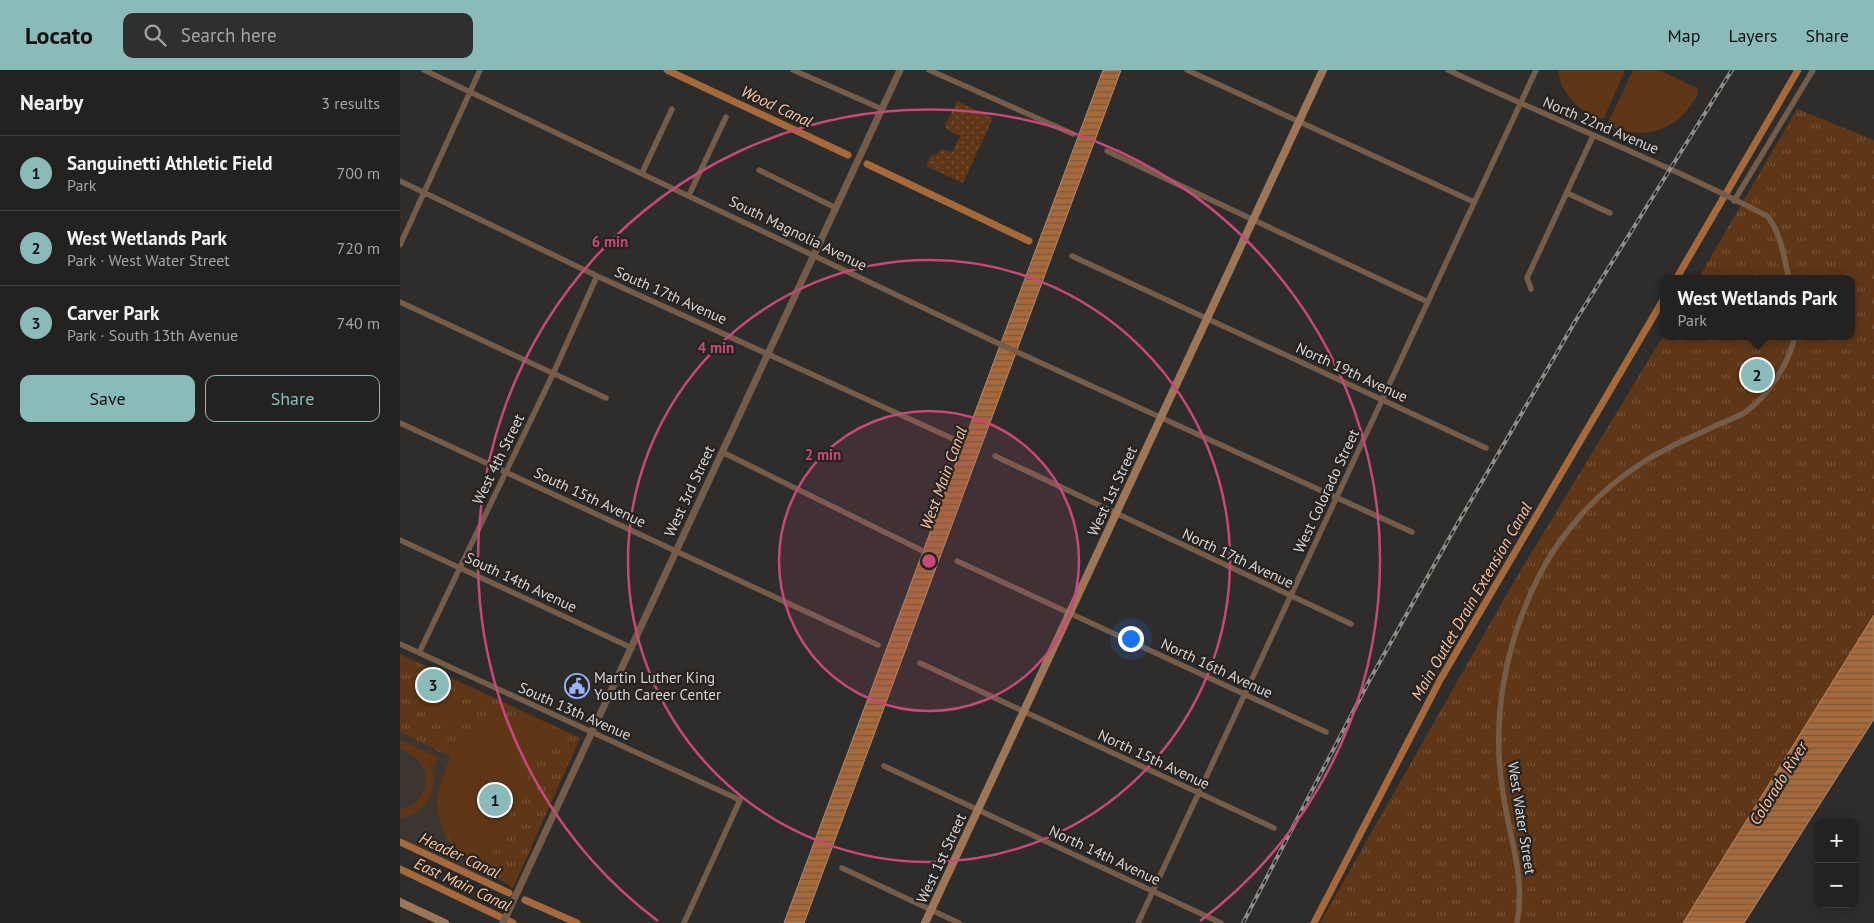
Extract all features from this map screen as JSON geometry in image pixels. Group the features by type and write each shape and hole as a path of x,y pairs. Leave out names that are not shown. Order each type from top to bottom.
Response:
{"main road":[{"name":"West 1st Street","path":"926,923 1323,70"},
{"path":"400,902 445,923"}],"street":[{"name":"South Magnolia Avenue","path":"424,70 1000,344 1412,532"},
{"path":"400,244 480,70"},
{"path":"793,70 882,109"},
{"name":"West 3rd Street","path":"503,923 900,70"},
{"path":"929,70 1073,134"},
{"path":"1187,70 1474,202"},
{"name":"North 22nd Avenue","path":"1448,70 1520,104 1672,169 1767,216 1773,223 1788,275"},
{"name":"West Colorado Street","path":"1138,923 1536,70"},
{"path":"1734,201 1813,70"},
{"path":"642,173 672,109"},
{"path":"689,195 726,117"},
{"path":"1531,289 1527,278 1593,136"},
{"path":"1107,151 1428,302"},
{"path":"759,170 836,208"},
{"name":"South 17th Avenue","path":"400,181 598,276 960,442"},
{"path":"1567,193 1610,213"},
{"name":"North 19th Avenue","path":"1072,256 1208,317 1486,448"},
{"name":"West 4th Street","path":"420,653 459,567 554,374 598,276"},
{"path":"400,302 606,398"},
{"name":"West Water Street","path":"1517,923 1520,882 1503,792 1499,745 1501,699 1510,648 1537,579 1565,536 1613,483 1668,448 1746,412 1777,377 1789,355 1794,340"},
{"name":"South 15th Avenue","path":"400,423 878,645"},
{"path":"722,452 921,550"},
{"path":"995,456 1116,515"},
{"name":"North 17th Avenue","path":"1116,515 1351,624"},
{"name":"South 14th Avenue","path":"400,540 632,648"},
{"name":"North 16th Avenue","path":"957,562 1326,732"},
{"name":"South 13th Avenue","path":"400,644 740,800 684,923"},
{"path":"920,663 1024,712"},
{"name":"North 15th Avenue","path":"1024,712 1274,828"},
{"path":"884,766 978,811"},
{"name":"North 14th Avenue","path":"978,811 1221,923"},
{"path":"842,868 959,923"}],"shaded area":[{"path":"400,732 452,758 453,846 468,861 495,877 493,882 400,838"}],"green space":[{"path":"1558,70 1625,70 1604,118 1596,119 1577,105 1566,93 1559,78"},
{"path":"1633,70 1659,70 1697,88 1698,95 1680,117 1670,125 1659,130 1635,133 1607,125"},
{"path":"957,101 993,118 963,183 926,166 932,154 935,156 942,149 952,153 960,136 948,130 945,126"},
{"path":"1797,109 1874,140 1874,615 1683,923 1320,923 1516,578 1661,340 1855,340 1855,275 1700,275"},
{"path":"400,654 580,738 513,888 467,861 446,836 437,805 442,780 452,758 400,732"},
{"path":"440,701 462,711 456,724 434,713"},
{"path":"519,715 535,717 553,726 521,793 517,794 501,786 497,793 513,801 515,805 484,870 468,860 448,837 439,801 442,782 448,764 457,748 470,734 494,719"},
{"path":"400,740 439,758 435,766 430,764 434,782 429,799 417,812 400,818 400,809 415,803 424,790 426,783 423,767 416,758 400,749"}],"water":[{"path":"1103,70 1121,70 804,923 784,923"},
{"name":"Colorado River","path":"1874,615 1874,719 1744,923 1683,923"}],"waterway":[{"name":"Wood Canal","path":"667,70 848,155"},
{"name":"Main Outlet Drain Extension Canal","path":"1678,275 1798,70"},
{"name":"Wood Canal","path":"867,164 1029,241"},
{"name":"Main Outlet Drain Extension Canal","path":"1314,923 1440,680 1660,305"},
{"name":"Header Canal","path":"400,842 509,893"},
{"name":"East Main Canal","path":"400,869 513,923"},
{"name":"Header Canal","path":"525,900 577,923"}],"railway":[{"path":"1243,923 1368,683 1455,528 1576,320 1732,70"}],"place":[{"name":"West Wetlands Park","path":"1757,375"},
{"name":"Carver Park","path":"433,685"},
{"name":"Martin Luther King Youth Career Center","path":"577,686"},
{"name":"Sanguinetti Athletic Field","path":"495,800"}],"water label":[{"name":"West Main Canal","path":"943,478"}]}
